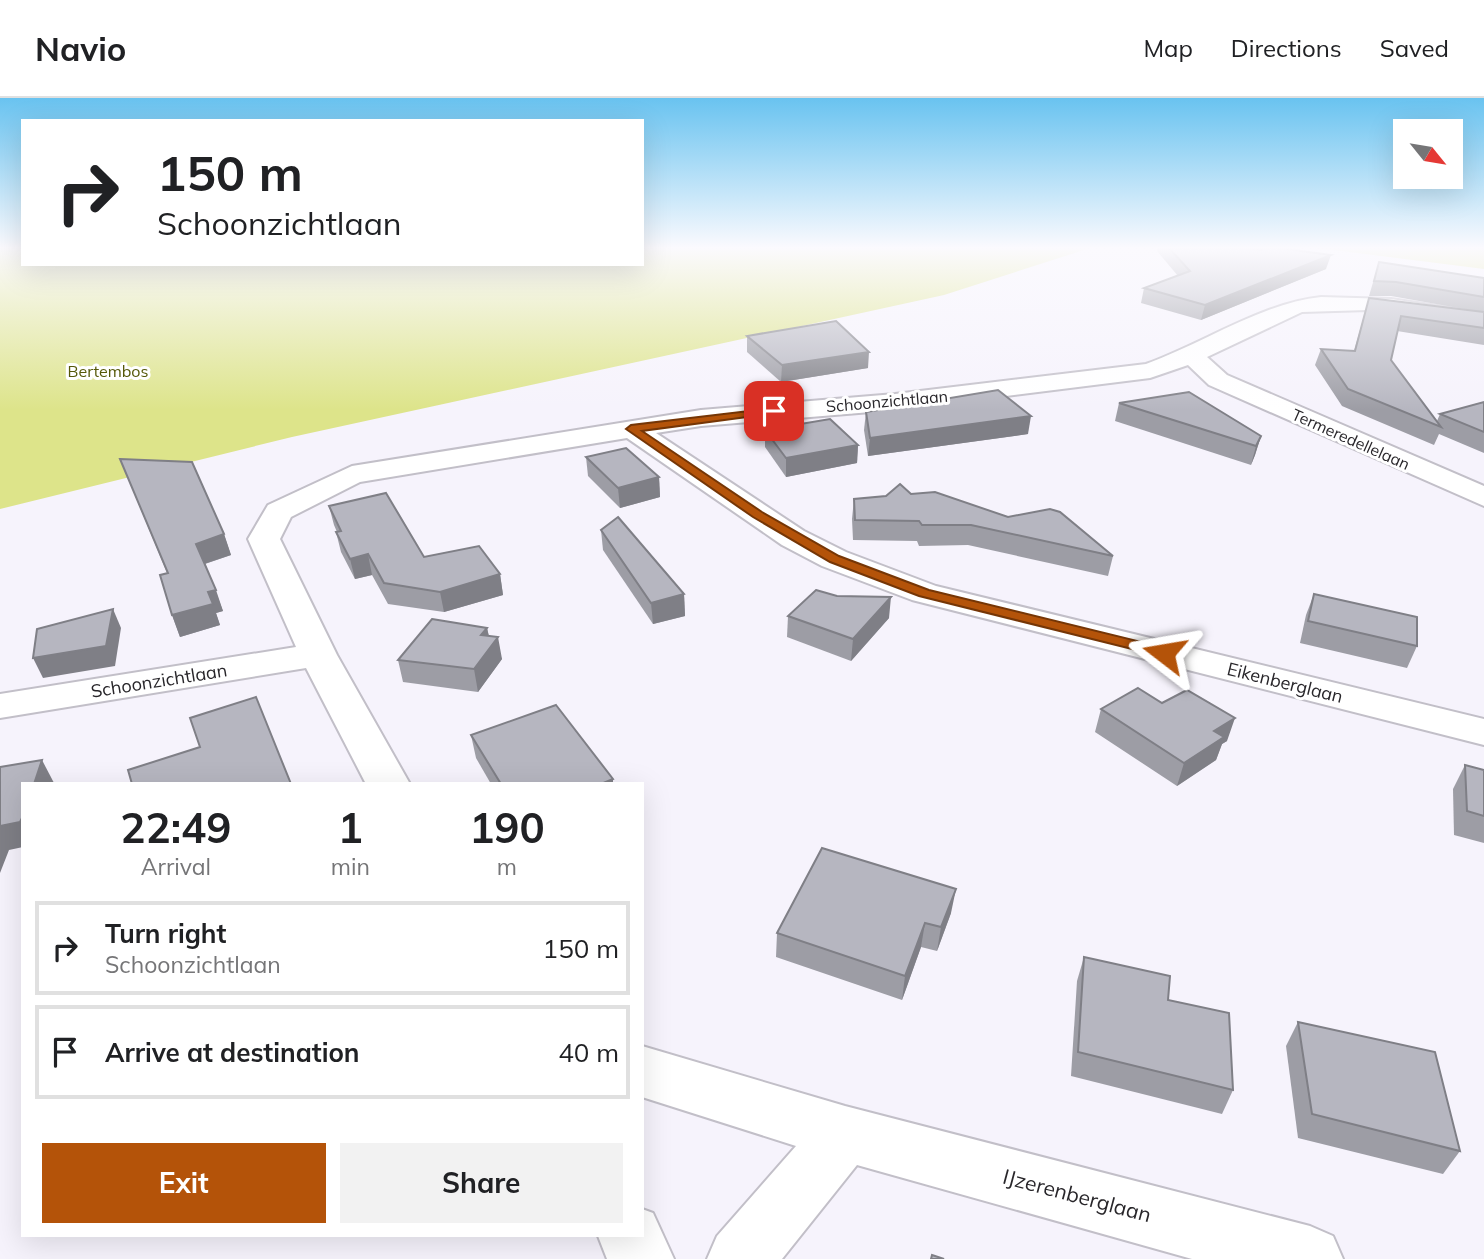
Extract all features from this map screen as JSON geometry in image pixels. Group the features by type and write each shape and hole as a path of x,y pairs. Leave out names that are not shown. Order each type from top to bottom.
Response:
{"street":[{"name":"Schoonzichtlaan","path":"387,782 318,655 264,539 279,511 352,475 713,417 895,402 1150,371 1191,356 1297,306 1372,304 1484,319"},
{"name":"Termeredellelaan","path":"1191,356 1218,380"},
{"name":"Termeredellelaan","path":"1150,371 1218,380 1484,497"},
{"name":"Eikenberglaan","path":"631,429 793,538 877,577 924,593 1484,733"},
{"name":"Schoonzichtlaan","path":"0,706 318,655"},
{"name":"IJzerenberglaan","path":"644,1072 845,1133 1310,1259"},
{"path":"740,1259 845,1133"},
{"path":"630,1237 641,1259"}],"green space":[{"name":"Bertembos","path":"0,302 911,302 292,437 0,509"}],"building":[{"path":"1368,302 1403,302 1484,312 1484,328 1401,316 1391,360 1441,427 1348,389 1321,349 1355,351"},
{"path":"836,321 869,352 782,365 747,336"},
{"path":"998,390 1031,416 870,438 866,412"},
{"path":"1189,392 1261,436 1256,446 1119,403"},
{"path":"1484,402 1484,432 1440,414"},
{"path":"830,419 858,445 786,458 765,430"},
{"path":"626,448 659,477 618,488 586,457"},
{"path":"120,459 192,462 224,534 196,544 216,590 208,592 213,604 172,615 160,575 168,573"},
{"path":"900,484 911,494 935,492 1008,517 1050,509 1060,512 1113,556 971,525 922,525 919,521 855,520 854,499 886,496"},
{"path":"386,493 424,557 479,546 500,574 440,592 384,583 368,554 350,559 336,532 341,531 329,506"},
{"path":"618,517 684,594 651,603 601,530"},
{"path":"816,590 837,596 891,597 853,639 788,616"},
{"path":"1314,594 1417,617 1417,646 1308,621"},
{"path":"113,609 106,646 33,658 37,629"},
{"path":"432,619 487,628 481,635 498,637 474,669 398,660"},
{"path":"1138,688 1162,703 1187,690 1235,718 1214,731 1224,737 1184,763 1101,709"},
{"path":"256,697 290,782 131,782 128,770 200,747 190,718"},
{"path":"556,705 613,779 606,782 500,782 471,735"},
{"path":"42,760 35,782 21,782 20,822 0,826 0,767"},
{"path":"1465,765 1484,770 1484,816 1467,811"},
{"path":"822,848 956,889 941,927 925,923 905,976 777,933"},
{"path":"1084,957 1170,976 1168,1000 1229,1013 1233,1090 1078,1052"},
{"path":"1298,1022 1435,1052 1460,1151 1312,1114"}],"route":[{"path":"774,411 701,418 631,429 757,515 793,538 834,559 924,593 1164,653"}]}
